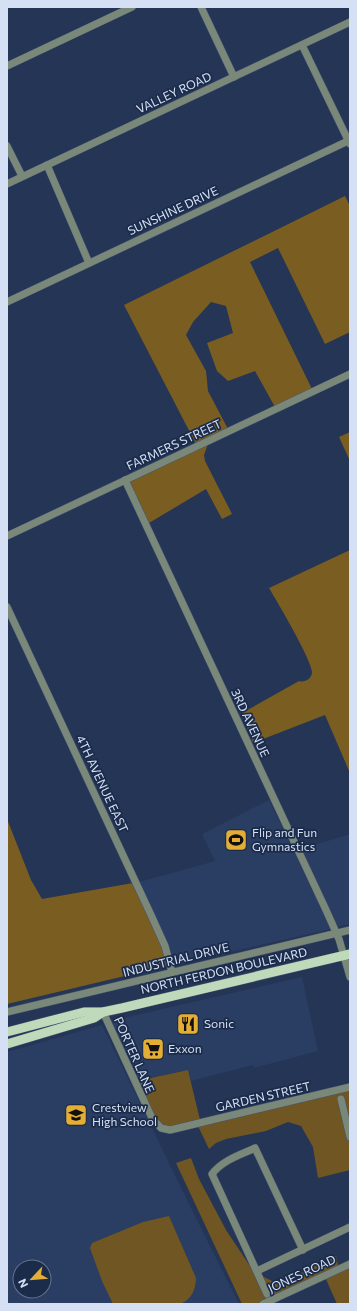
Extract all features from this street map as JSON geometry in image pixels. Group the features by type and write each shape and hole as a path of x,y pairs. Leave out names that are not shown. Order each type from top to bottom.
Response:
{"main road":[{"name":"NORTH FERDON BOULEVARD","path":"7,1032 84,1012 103,1012 347,954"},
{"name":"NORTH FERDON BOULEVARD","path":"7,1044 94,1018 103,1012"}],"street":[{"path":"7,66 132,7"},
{"path":"201,7 234,77"},
{"name":"VALLEY ROAD","path":"7,184 350,22"},
{"path":"302,45 349,143"},
{"name":"SUNSHINE DRIVE","path":"7,302 349,143"},
{"path":"7,146 22,176"},
{"path":"47,165 89,263"},
{"name":"FARMERS STREET","path":"7,536 350,374"},
{"name":"3RD AVENUE","path":"125,480 336,934 347,954 350,977"},
{"name":"4TH AVENUE EAST","path":"7,606 160,935 172,972"},
{"name":"INDUSTRIAL DRIVE","path":"7,1012 350,930"},
{"name":"PORTER LANE","path":"103,1012 130,1074 153,1121 164,1129 170,1130 182,1127"},
{"name":"GARDEN STREET","path":"182,1127 350,1087"},
{"path":"341,1099 350,1137"},
{"path":"267,1294 212,1174 223,1162 255,1148 303,1250"},
{"path":"257,1271 350,1227"},
{"name":"JONES ROAD","path":"263,1304 350,1264"}],"shaded area":[{"path":"345,196 350,206 350,332 325,344 278,248 250,262 312,389 275,407 255,371 228,381 217,371 207,343 233,333 226,306 211,302 193,322 186,335 206,371 208,391 228,429 196,444 124,305"},
{"path":"350,432 350,461 339,437"},
{"path":"208,444 204,455 205,461 232,514 222,519 206,489 149,523 129,481"},
{"path":"350,550 350,773 325,715 253,743 242,713 299,681 307,680 312,674 310,665 300,644 269,588"},
{"path":"269,800 331,929 173,965 154,914 139,882 215,861 202,834"},
{"path":"7,819 31,880 42,899 133,883 162,947 167,966 7,1004"},
{"path":"350,834 350,924 337,927 301,849"},
{"path":"302,977 318,1051 254,1068 253,1065 191,1081 188,1070 137,1081 110,1021"},
{"name":"Crestview High School","path":"102,1025 239,1304 7,1304 7,1052"},
{"path":"188,1070 200,1120 176,1127 169,1127 159,1121 154,1115 137,1081"},
{"path":"350,1090 350,1170 318,1178 313,1147 301,1126 288,1122 266,1131 226,1139 216,1143 209,1149 198,1126"},
{"path":"191,1158 199,1179 226,1230 254,1272 272,1281 284,1281 336,1256 339,1270 350,1265 350,1304 337,1304 325,1277 268,1304 242,1304 176,1163"},
{"path":"169,1216 196,1278 191,1296 182,1303 177,1304 113,1304 102,1281 90,1248 92,1243 143,1222"}],"place":[{"name":"Flip and Fun Gymnastics","path":"236,840"},
{"name":"Sonic","path":"188,1024"},
{"name":"Exxon","path":"153,1049"},
{"name":"Crestview High School","path":"76,1115"}]}
